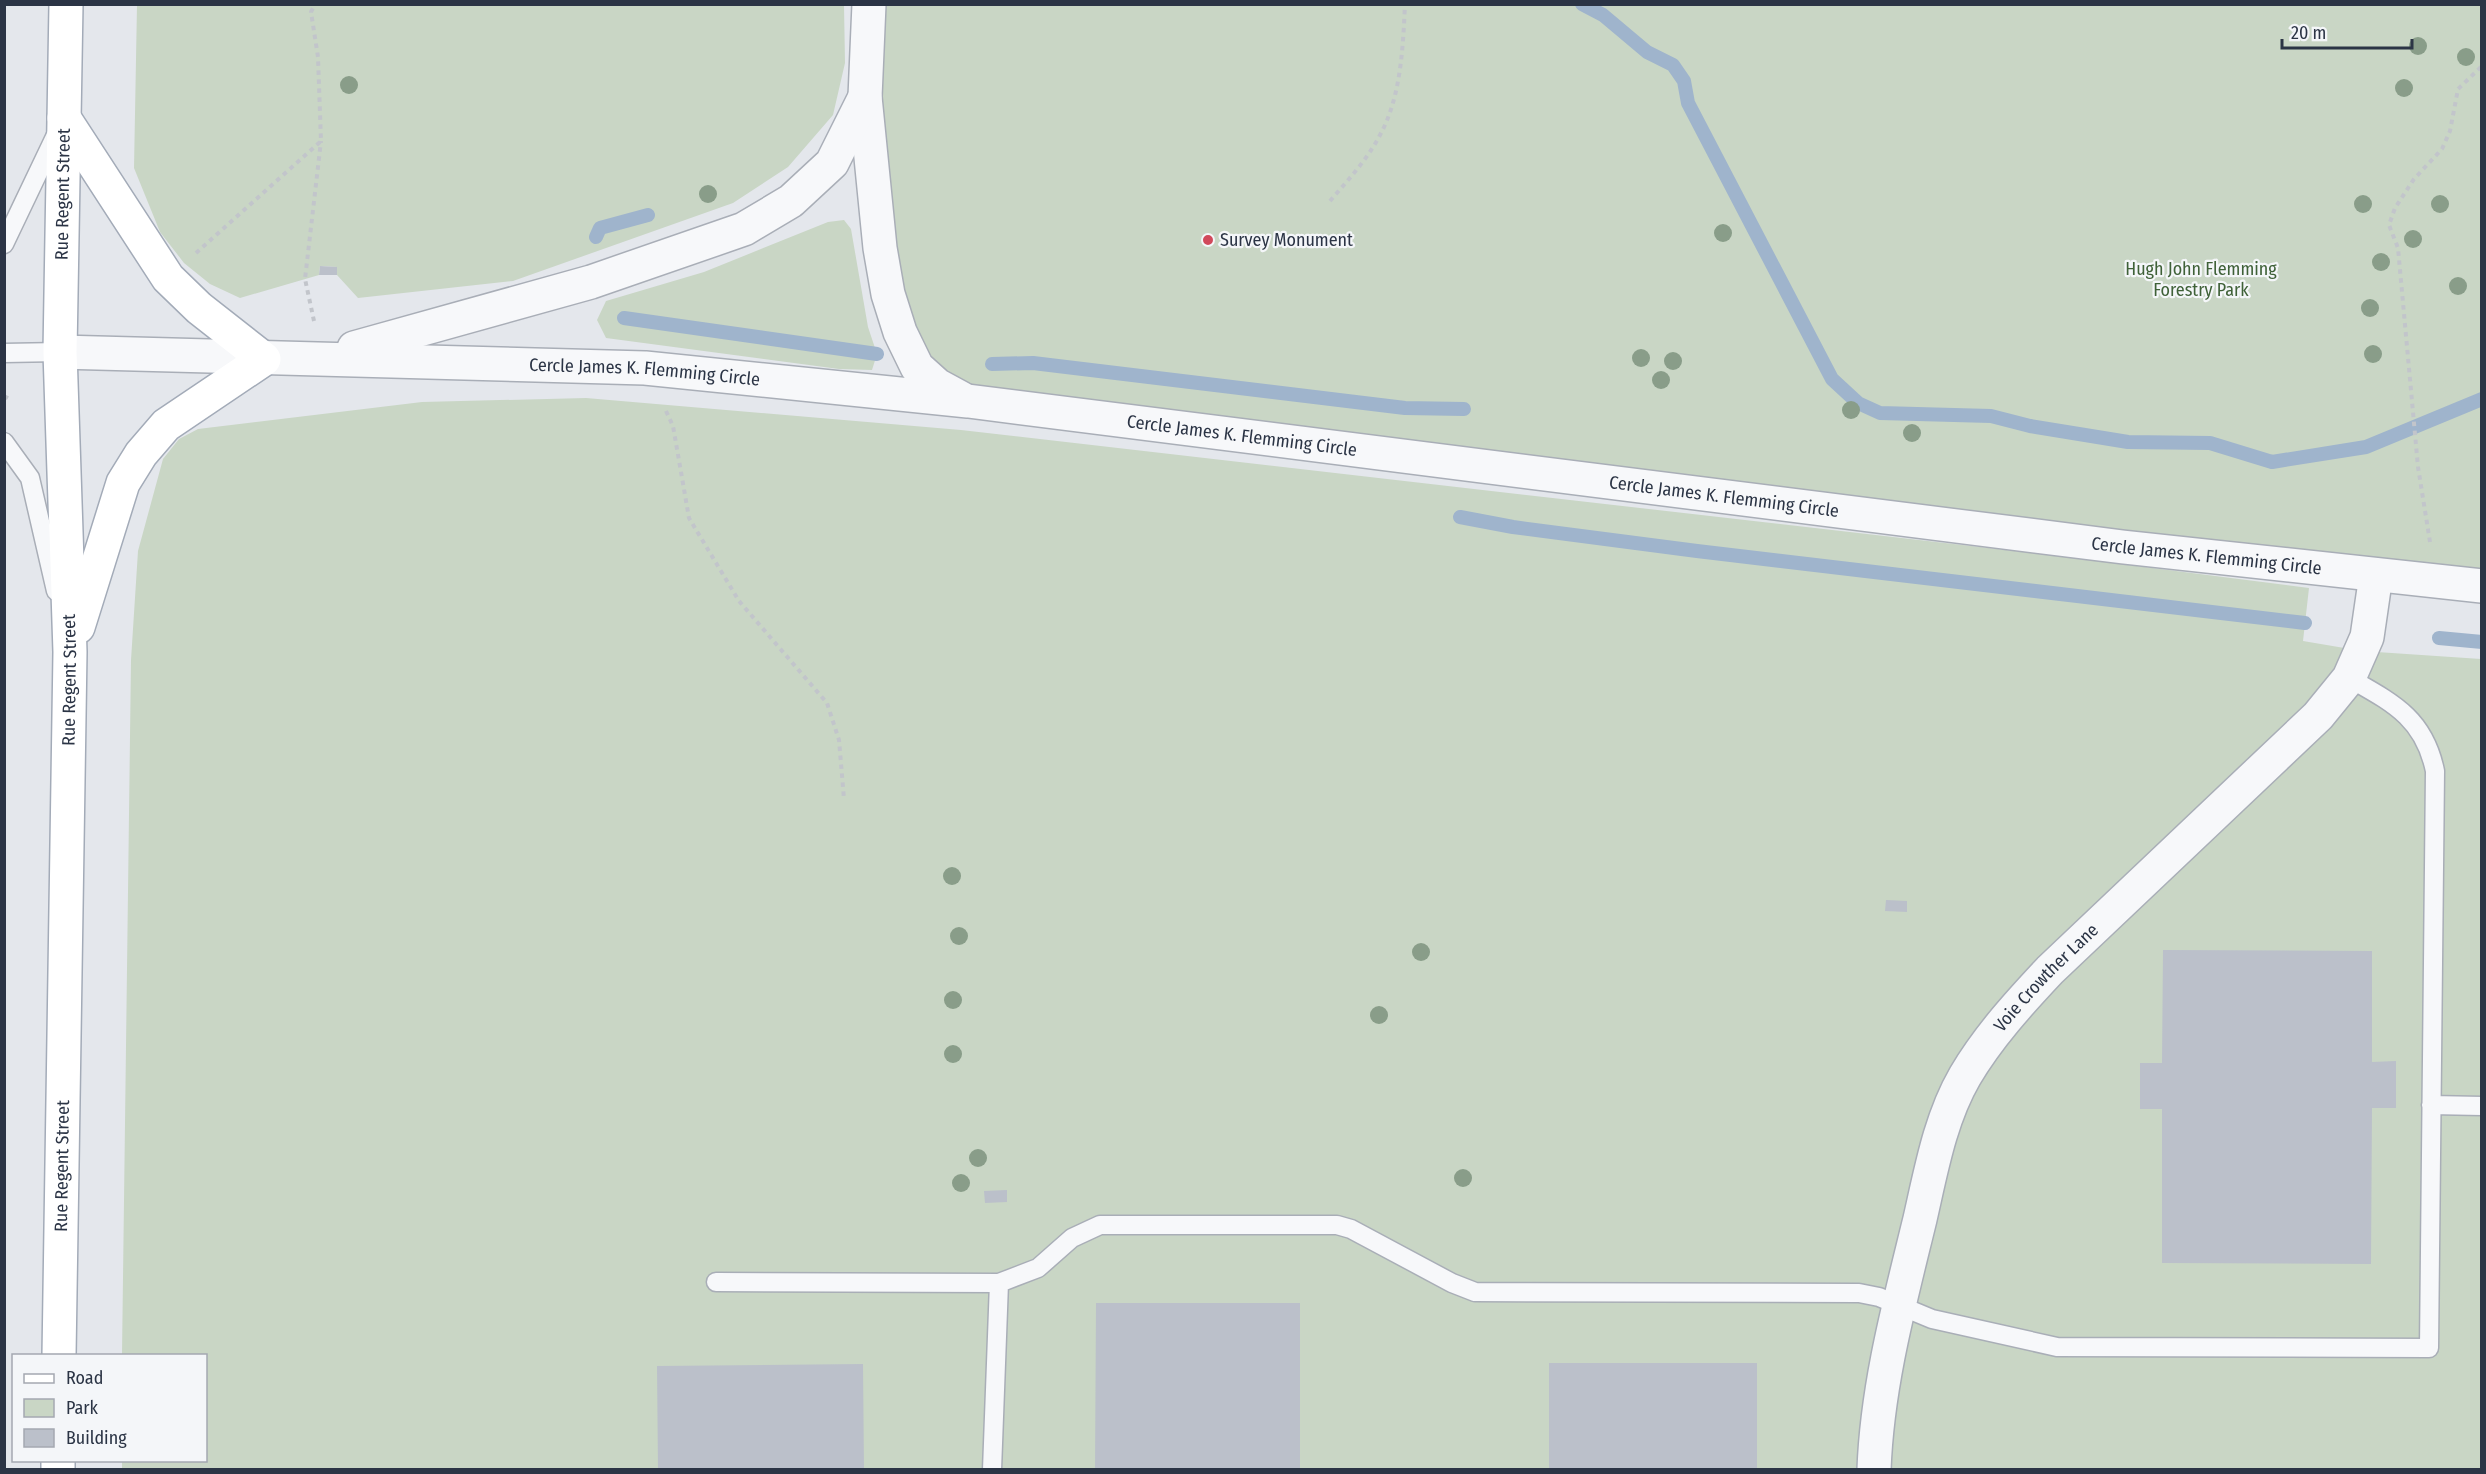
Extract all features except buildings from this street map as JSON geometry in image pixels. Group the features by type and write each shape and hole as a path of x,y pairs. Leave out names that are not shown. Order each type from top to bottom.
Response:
{"main road":[{"name":"Rue Regent Street","path":"59,1354 70,652 60,352 66,4"},
{"path":"64,118 168,278 199,308 264,359 166,425 141,454 123,483 70,652"}],"street":[{"name":"Cercle James K. Flemming Circle","path":"869,4 866,97 880,248 888,294 900,332 917,367 937,385 968,401"},
{"name":"Cercle James K. Flemming Circle","path":"321,357 591,282 744,229 791,201 832,163 866,97"},
{"name":"Cercle James K. Flemming Circle","path":"60,352 264,359 321,357 645,368 968,401 2134,548 2481,586"},
{"name":"Voie Crowther Lane","path":"1874,1470 1880,1410 1899,1306 1937,1146 1948,1113 1964,1078 2016,1006 2050,970 2302,733 2349,678 2367,637 2376,575"}],"lane":[{"path":"4,244 64,118"},
{"path":"4,353 60,352"},
{"path":"4,442 30,478 70,652"},
{"path":"716,1282 999,1283 1038,1268 1072,1238 1100,1225 1337,1225 1351,1229 1452,1284 1475,1292 1859,1293 1879,1297 1962,1327 2065,1348 2428,1348 2435,771 2427,743 2410,718 2390,701 2349,678"},
{"path":"2431,1105 2481,1106"},
{"path":"992,1470 999,1283"}],"path":[{"path":"315,4 311,12 318,57 321,141 305,279 321,357"},
{"path":"1330,201 1359,167 1381,134 1396,91 1405,4"},
{"path":"2431,582 2433,558 2418,467 2398,248 2389,225 2395,208 2414,179 2442,149 2450,131 2458,88 2481,66"},
{"path":"193,256 321,141"},
{"path":"645,368 673,426 689,518 739,601 827,704 839,740 844,799"},
{"path":"4,396 11,400"}],"green space":[{"path":"137,5 844,5 845,63 833,115 788,167 733,203 513,281 358,298 337,275 337,267 320,266 319,275 240,298 210,284 184,263 160,232 134,168"},
{"name":"Hugh John Flemming Forestry Park","path":"869,5 2481,5 2481,586 968,401 900,332"},
{"path":"844,220 851,229 868,327 877,354 872,370 839,369 606,338 597,320 606,301 704,272 828,222"},
{"path":"586,398 961,430 2058,556 2309,588 2303,641 2362,651 2481,659 2481,1469 122,1470 122,1462 207,1462 207,1354 122,1354 131,660 138,551 163,459 179,439 198,429 422,402"}],"waterway":[{"path":"1582,4 1603,15 1647,52 1673,65 1684,81 1688,103 1832,379 1858,403 1880,413 1991,416 2030,426 2128,442 2210,443 2272,462 2366,447 2482,399"},
{"path":"596,237 600,228 648,215"},
{"path":"624,318 877,354"},
{"path":"992,364 1033,363 1405,408 1464,409"},
{"path":"1460,517 1513,527 1697,551 2305,623"},
{"path":"2439,638 2482,642"}],"place":[{"name":"Survey Monument","path":"1208,240"}]}
